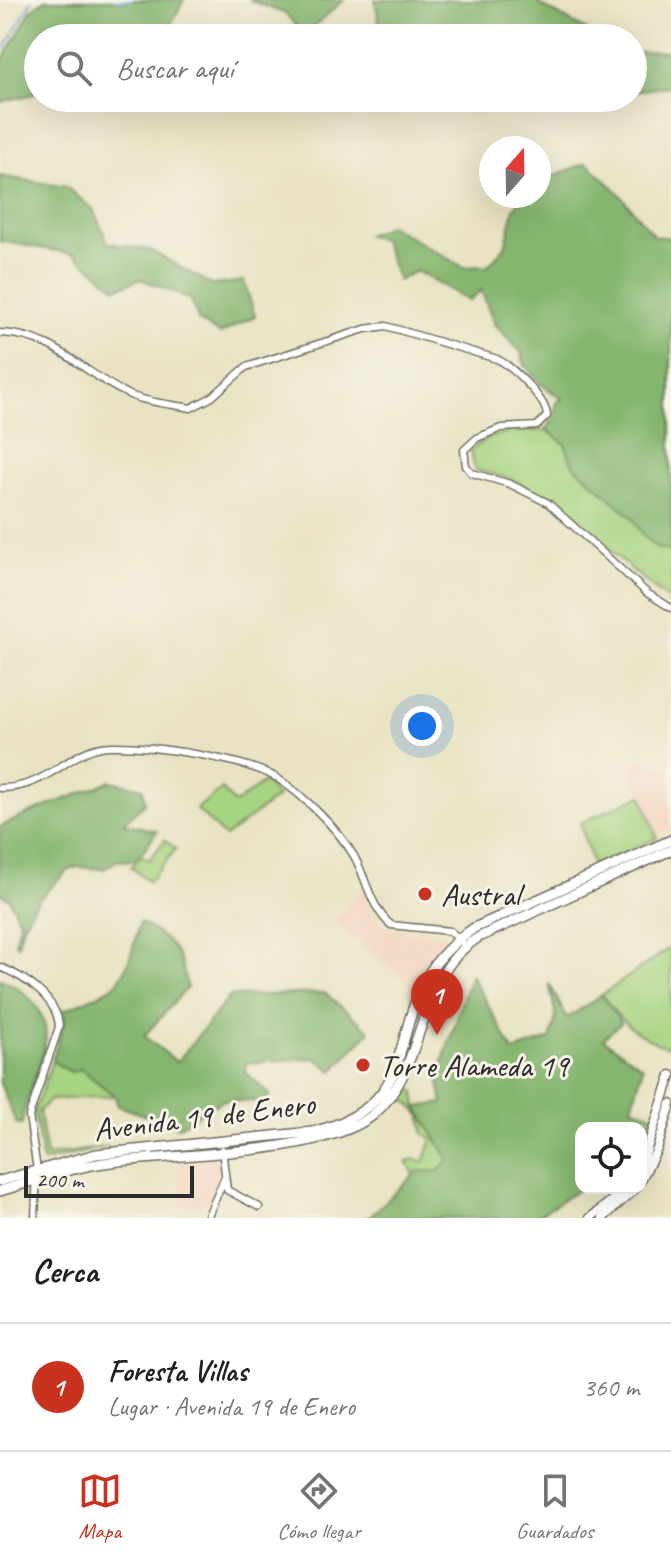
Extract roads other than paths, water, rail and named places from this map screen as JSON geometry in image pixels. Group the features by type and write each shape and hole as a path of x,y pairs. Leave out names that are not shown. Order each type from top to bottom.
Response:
{"main road":[{"name":"Avenida 19 de Enero","path":"0,1181 222,1146 327,1138 371,1116 403,1078 434,984 474,928 671,840"},
{"name":"Avenida 19 de Enero","path":"463,942 671,850"},
{"path":"647,1149 671,1075"},
{"path":"647,1168 657,1149 671,1104"},
{"name":"Avenida 19 de Enero","path":"0,1191 36,1176"},
{"path":"590,1218 620,1194"},
{"path":"603,1218 629,1194"}],"street":[{"path":"0,333 28,337 60,349 128,394 191,408 212,397 246,367 376,327 386,326 497,359 509,365 544,402 547,416 537,426 501,428 468,443 464,450 466,466 472,473 510,484 548,503 647,593 671,608"},
{"path":"0,788 46,779 93,747 112,745 216,758 263,772 291,789 346,846 378,911 391,925 450,931 463,942"},
{"path":"0,967 34,988 53,1004 59,1015 59,1027 29,1116 36,1176 35,1218"},
{"path":"222,1146 227,1190 259,1207"},
{"path":"207,1218 225,1177"}],"waterway":[{"path":"0,51 5,48 32,0"},
{"path":"115,0 132,0"}],"place":[{"name":"Austral","path":"425,894"},
{"name":"Foresta Villas","path":"437,1035"},
{"name":"Torre Alameda 19","path":"363,1065"}]}
